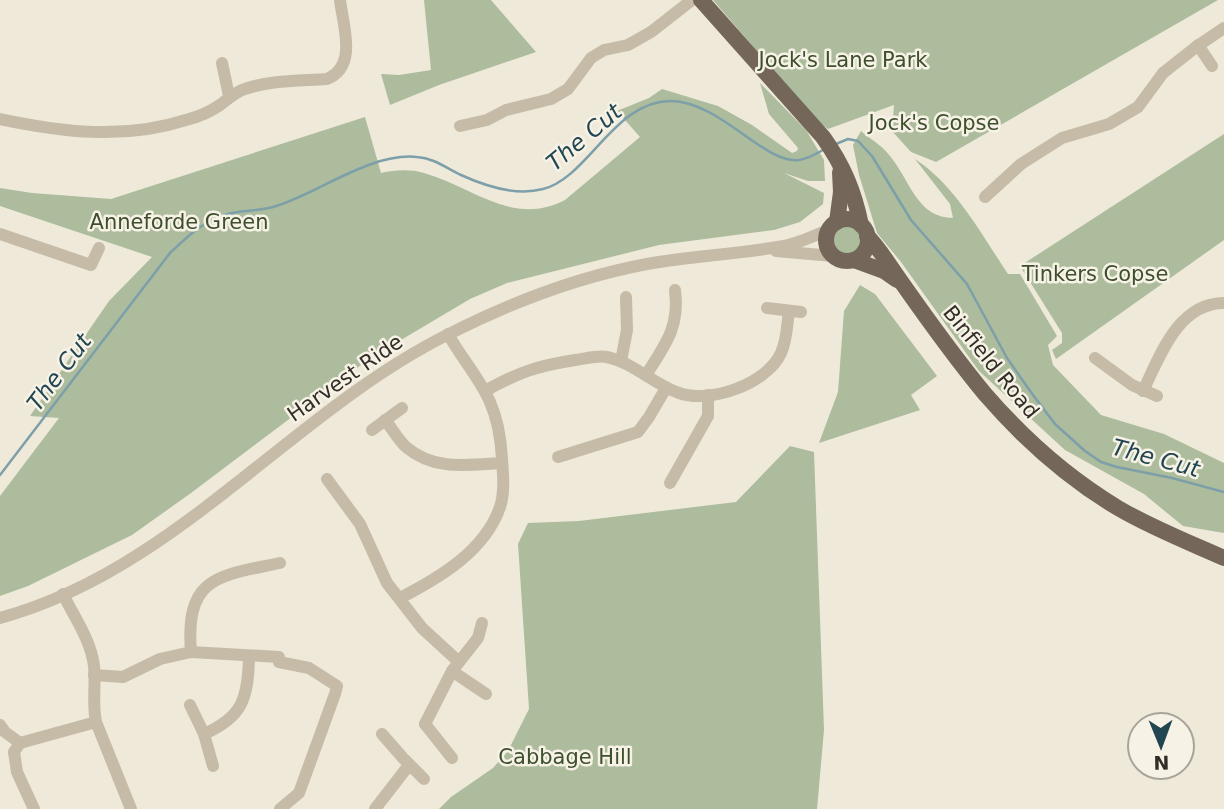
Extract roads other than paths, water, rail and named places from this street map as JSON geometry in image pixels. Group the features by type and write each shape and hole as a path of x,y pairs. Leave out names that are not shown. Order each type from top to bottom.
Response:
{"main road":[{"name":"Binfield Road","path":"701,0 823,137 848,177 864,231 985,393 1049,458 1084,486 1152,526 1224,558"},
{"path":"833,226 849,220 864,231 866,248 859,257 842,261 833,256 826,244 833,226 842,182 838,158"},
{"name":"Binfield Road","path":"853,260 884,271 902,284"},
{"name":"Binfield Road","path":"1198,546 1224,547"}],"street":[{"path":"0,119 76,132 131,131 199,116 221,104 229,96 258,85 327,79 337,74 344,65 347,54 340,0"},
{"path":"460,126 487,120 506,110 551,99 568,89 591,58 604,50 628,45 651,32 692,0"},
{"path":"985,197 1021,164 1062,138 1109,124 1138,107 1163,73 1224,28"},
{"path":"1198,45 1212,66"},
{"path":"222,63 229,96"},
{"name":"Harvest Ride","path":"0,618 102,576 163,538 341,400 392,365 448,334 534,295 588,278 648,264 786,246 833,226"},
{"path":"0,234 91,265 99,248"},
{"name":"Harvest Ride","path":"748,251 833,256"},
{"path":"646,375 673,332 678,307 676,290"},
{"path":"621,361 626,330 626,297"},
{"path":"1143,391 1175,330 1190,314 1211,303 1224,303"},
{"path":"485,391 515,374 541,365 598,357 621,361 666,388 690,396 708,395 744,386 771,369 782,352 795,311 767,308"},
{"path":"400,598 444,573 488,531 503,494 497,422 485,391 448,334"},
{"path":"1095,358 1143,391 1157,396"},
{"path":"558,457 638,432 666,388"},
{"path":"670,483 705,422 709,406 708,395"},
{"path":"372,429 402,408"},
{"path":"386,420 406,446 428,460 450,466 502,463"},
{"path":"327,479 360,524 378,567 422,628 486,694"},
{"path":"191,652 191,613 207,586 236,571 280,563"},
{"path":"63,594 87,643 94,675 93,708 96,722 131,809"},
{"path":"452,758 423,724 456,666 478,638 482,623"},
{"path":"94,675 123,677 160,659 191,652 279,657 279,662 309,668 337,686 299,793 279,809"},
{"path":"204,734 225,723 243,704 249,683 249,657"},
{"path":"190,705 204,734 213,766"},
{"path":"34,809 17,772 14,752 20,743 96,722"},
{"path":"0,725 20,743"},
{"path":"382,733 424,779"},
{"path":"375,809 409,765"}],"waterway":[{"name":"The Cut","path":"0,475 170,253 201,227 221,216 273,207 362,167 399,157 429,159 470,179 501,189 543,189 559,182 574,170 634,113 651,104 671,101 707,111 771,153 786,159 799,160 823,150"},
{"name":"The Cut","path":"836,144 848,139 858,141 872,156 911,220 967,284 1007,358 1033,395 1055,424 1085,451 1101,462 1117,467 1224,492"}],"park label":[{"name":"Jock's Lane Park","path":"843,60"},
{"name":"Jock's Copse","path":"934,123"},
{"name":"Anneforde Green","path":"179,222"},
{"name":"Tinkers Copse","path":"1095,274"},
{"name":"Cabbage Hill","path":"565,757"}]}
